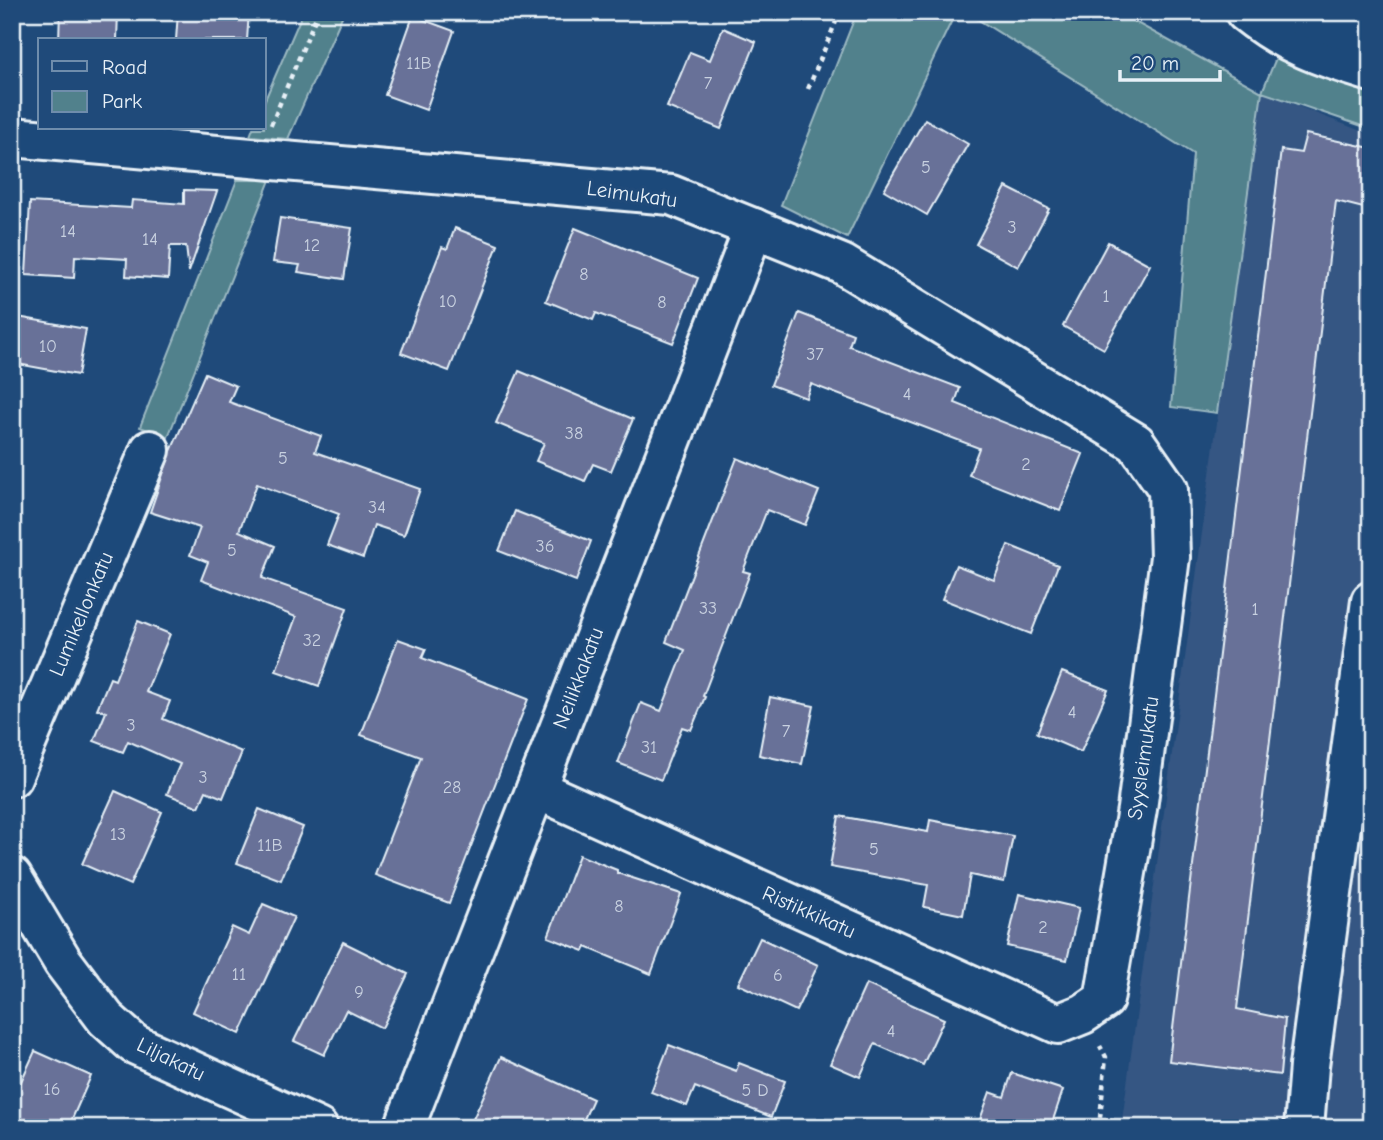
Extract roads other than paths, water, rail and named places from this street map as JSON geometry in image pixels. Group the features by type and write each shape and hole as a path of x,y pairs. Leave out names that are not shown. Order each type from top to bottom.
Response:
{"street":[{"path":"1245,12 1270,32 1308,52 1371,72"},
{"path":"1290,12 1371,38"},
{"name":"Leimukatu","path":"12,136 671,195 842,264 1136,443 1168,489"},
{"name":"Neilikkakatu","path":"404,1128 754,228"},
{"name":"Lumikellonkatu","path":"12,778 150,450"},
{"name":"Syysleimukatu","path":"1083,1014 1104,1000 1137,809 1170,557 1168,489"},
{"path":"1304,1128 1309,1066 1371,601"},
{"name":"Ristikkikatu","path":"536,789 1058,1024 1083,1014"},
{"name":"Liljakatu","path":"12,877 63,962 106,1019 134,1044 318,1128"}]}
